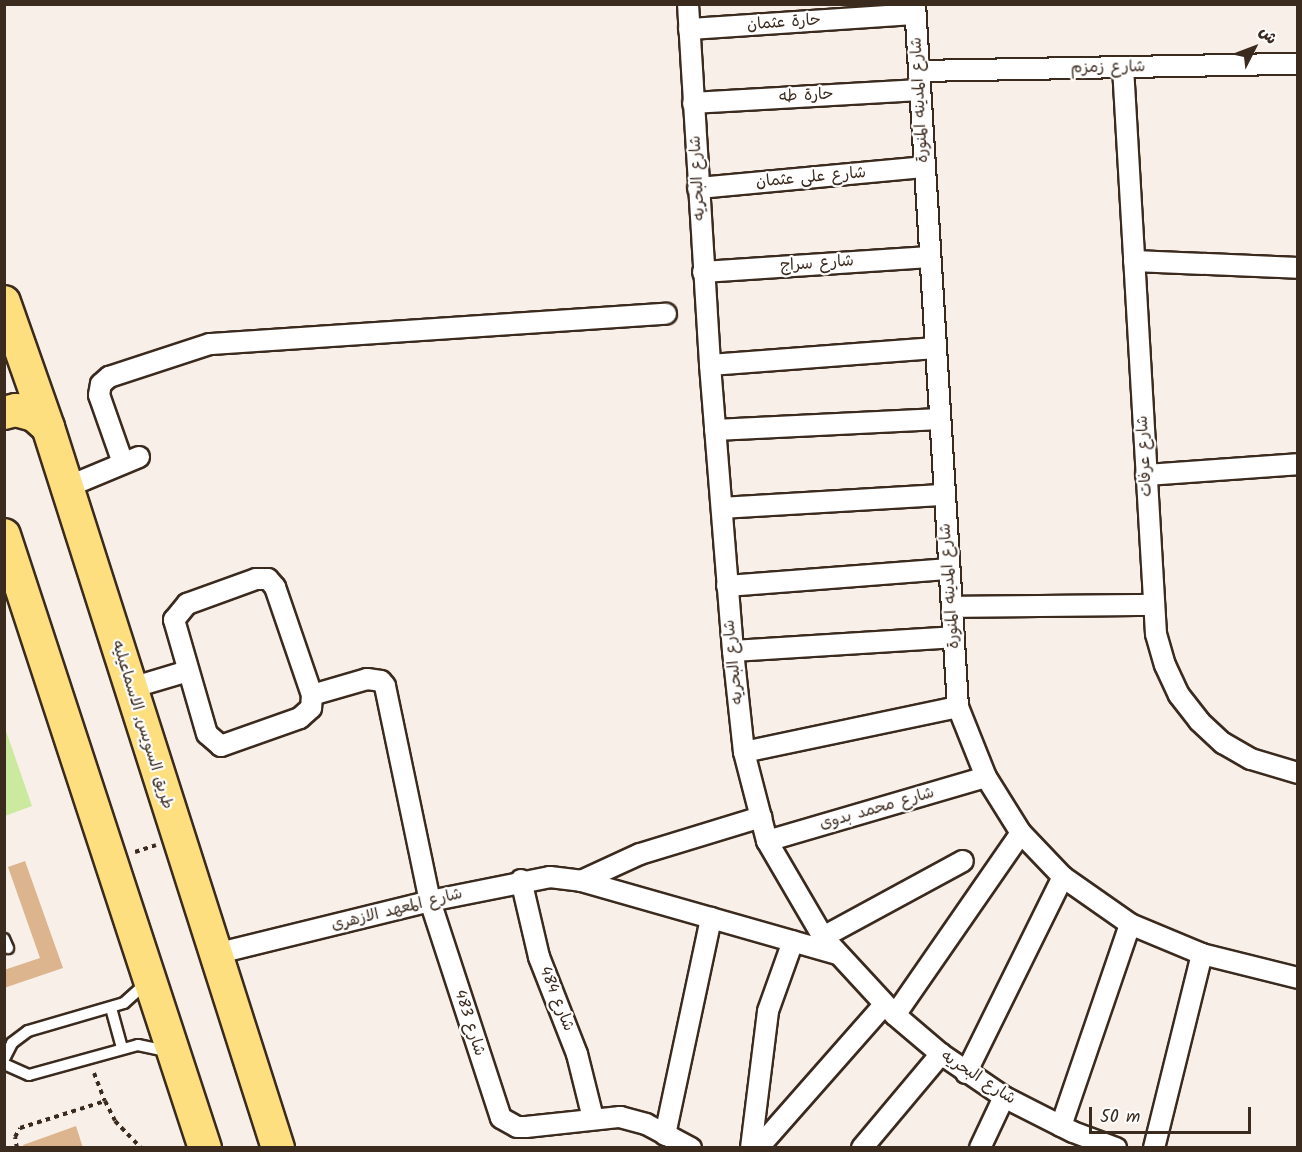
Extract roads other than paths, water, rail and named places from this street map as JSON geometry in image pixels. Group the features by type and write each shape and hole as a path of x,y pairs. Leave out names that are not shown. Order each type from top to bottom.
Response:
{"main road":[{"name":"طريق السويس, الاسماعيليه","path":"8,324 48,427 177,838 278,1148"},
{"path":"4,413 16,410 34,415 48,427"},
{"path":"4,535 152,977 205,1148"}],"street":[{"name":"شارع البحريه","path":"688,4 703,272 733,651 744,752 767,841 823,937 889,1010 966,1073 1004,1097 1067,1135 1116,1148"},
{"name":"حارة عثمان","path":"689,29 915,9"},
{"name":"شارع المدينه المنورة","path":"915,9 958,707 986,777 1022,833 1063,877 1130,924 1202,954 1298,978"},
{"name":"شارع زمزم","path":"919,80 1123,67 1298,64"},
{"name":"شارع عرفات","path":"1123,67 1152,605 1164,665 1199,721 1251,759 1298,773"},
{"name":"حارة طه","path":"693,103 919,80"},
{"name":"شارع على عثمان","path":"698,188 924,167"},
{"name":"شارع سراج","path":"703,272 930,257"},
{"path":"1134,261 1298,268"},
{"path":"67,486 131,460 99,394 101,384 109,377 210,344 666,314"},
{"path":"710,365 935,348"},
{"path":"716,430 940,419"},
{"path":"1146,475 1298,464"},
{"path":"722,508 944,495"},
{"path":"727,586 949,569"},
{"path":"256,579 268,579 276,587 312,695 311,708 300,718 221,746 207,734 188,671 174,620 180,607 256,579"},
{"path":"952,607 1152,605"},
{"path":"733,651 953,637"},
{"path":"131,688 188,671"},
{"name":"شارع 483","path":"312,695 367,679 381,681 385,686 430,901 496,1110 508,1124 526,1127 593,1118"},
{"path":"744,752 958,707"},
{"name":"شارع محمد بدوى","path":"767,841 986,777"},
{"path":"581,881 632,856 761,817"},
{"path":"758,1148 889,1010 1022,833"},
{"path":"823,937 963,861"},
{"name":"شارع المعهد الازهرى","path":"215,954 521,880 550,877 581,881 838,954"},
{"path":"966,1073 1063,877"},
{"name":"شارع 484","path":"521,880 540,957 573,1044 593,1118"},
{"path":"665,1135 711,918"},
{"path":"1067,1135 1130,924"},
{"path":"751,1148 768,1011 793,941"},
{"path":"1154,1148 1202,954"},
{"path":"862,1148 941,1054"},
{"path":"980,1148 1004,1097"},
{"path":"593,1118 633,1120 691,1148"}],"lane":[{"path":"4,1059 12,1043 28,1031 111,1008 132,998 152,977"},
{"path":"111,1008 122,1048"},
{"path":"4,1064 29,1075 122,1048 148,1045 174,1054"}]}
